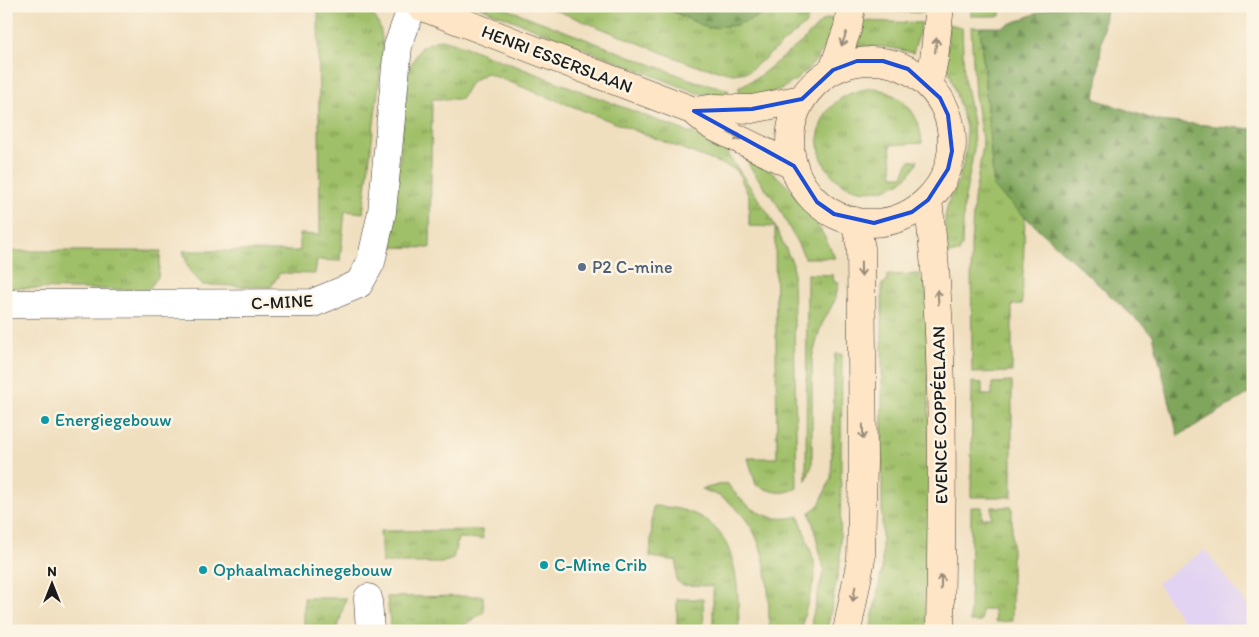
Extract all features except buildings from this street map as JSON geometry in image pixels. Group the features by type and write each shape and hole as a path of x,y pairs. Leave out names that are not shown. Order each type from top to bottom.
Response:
{"street":[{"name":"C-MINE","path":"6,304 313,303 359,284 371,262 382,212 398,46 412,6"},
{"name":"HENRI ESSERSLAAN","path":"420,6 694,111 712,126 794,166"},
{"path":"833,70 848,27 851,6"},
{"path":"928,84 934,59 940,6"},
{"path":"857,61 883,61 908,69 928,84 940,98 948,115 952,133 952,152 948,169 939,186 928,200 912,212 894,220 874,223 855,221 834,214 817,202 803,186 794,166 790,143 792,120 810,87 833,70 857,61"},
{"name":"HENRI ESSERSLAAN","path":"694,111 715,108 752,109 802,99"},
{"name":"EVENCE COPPÉELAAN","path":"928,200 936,260 939,319 940,631"},
{"path":"847,631 860,559 863,460 860,248 855,221"},
{"path":"368,598 370,631"}],"highlighted area":[{"path":"857,61 883,61 908,69 940,98 948,115 952,151 948,169 928,200 912,212 874,223 834,214 817,202 794,166 694,111 752,109 802,99 833,70"}],"shaded area":[{"path":"1205,550 1253,613 1253,631 1189,631 1157,583"}],"green space":[{"path":"318,6 345,6 365,9 378,22 381,34 383,50 363,213 345,211 340,261 317,260 315,274 280,273 271,287 203,285 189,270 183,251 300,251 300,234 320,235"},
{"path":"477,6 500,6 689,79 728,90 729,97 697,93"},
{"path":"545,6 661,6 708,28 787,6 815,6 805,25 748,72 733,74 694,65"},
{"path":"661,6 787,6 736,25 708,28"},
{"path":"863,6 925,6 923,13 863,10"},
{"path":"971,6 1000,6 1000,16 971,16"},
{"path":"1055,6 1106,6 1095,99 1158,121 1253,129 1253,391 1178,436 1153,335 994,188 980,27 1002,27"},
{"path":"830,18 838,20 833,32 820,54 803,74 782,89 739,98 739,87 758,77 804,40 822,21"},
{"path":"862,21 922,23 913,53 883,47 853,47"},
{"path":"948,24 962,27 964,77 973,122 974,150 964,203 962,245 959,252 943,255 945,217 949,200 958,182 966,151 966,127 947,64"},
{"path":"971,27 980,27 994,188 1025,216 1022,304 1012,305 1012,372 972,373 971,244 974,200 983,145 975,96"},
{"path":"440,39 453,42 685,131 727,144 729,156 770,216 793,264 797,488 787,492 777,492 756,485 748,458 777,458 775,227 749,226 749,197 737,170 486,73 471,82 461,99 432,99 430,248 391,247 408,70 421,47"},
{"path":"875,88 894,95 908,106 917,122 922,143 890,145 893,176 903,176 909,161 918,160 909,175 900,182 890,188 859,190 839,181 826,166 819,147 820,127 830,109 848,95"},
{"path":"743,152 772,172 797,197 818,226 835,258 805,258 777,204 751,169"},
{"path":"6,251 161,251 158,277 148,290 6,288"},
{"path":"807,274 833,275 834,282 839,283 835,300 821,326 812,358 812,465 806,481"},
{"path":"919,274 922,282 926,282 929,416 928,631 870,631 882,569 882,284 887,282 887,275"},
{"path":"835,354 842,354 840,562 827,631 811,631 824,569 810,512 819,505 831,478"},
{"path":"972,382 982,383 982,395 992,395 992,383 1012,382 1012,497 971,497"},
{"path":"727,483 741,500 758,512 777,518 799,516 814,561 815,577 803,620 803,631 769,631 767,578 764,561 753,530 730,503 702,489"},
{"path":"653,506 680,509 701,517 716,529 726,544 733,562 737,583 739,631 713,631 713,586 682,585 676,580 677,561 650,557"},
{"path":"971,507 982,507 982,518 992,518 992,507 1012,507 1012,621 995,622 994,610 981,610 981,622 970,622"},
{"path":"482,530 483,539 458,538 453,559 441,563 382,563 380,531"},
{"path":"483,596 484,612 455,631 391,631 387,597"},
{"path":"304,598 346,598 337,631 304,631"},
{"path":"677,599 703,599 704,631 677,631"}],"place":[{"name":"P2 C-mine","path":"582,267"},
{"name":"Energiegebouw","path":"45,420"},
{"name":"C-Mine Crib","path":"544,565"},
{"name":"Ophaalmachinegebouw","path":"203,570"}]}
